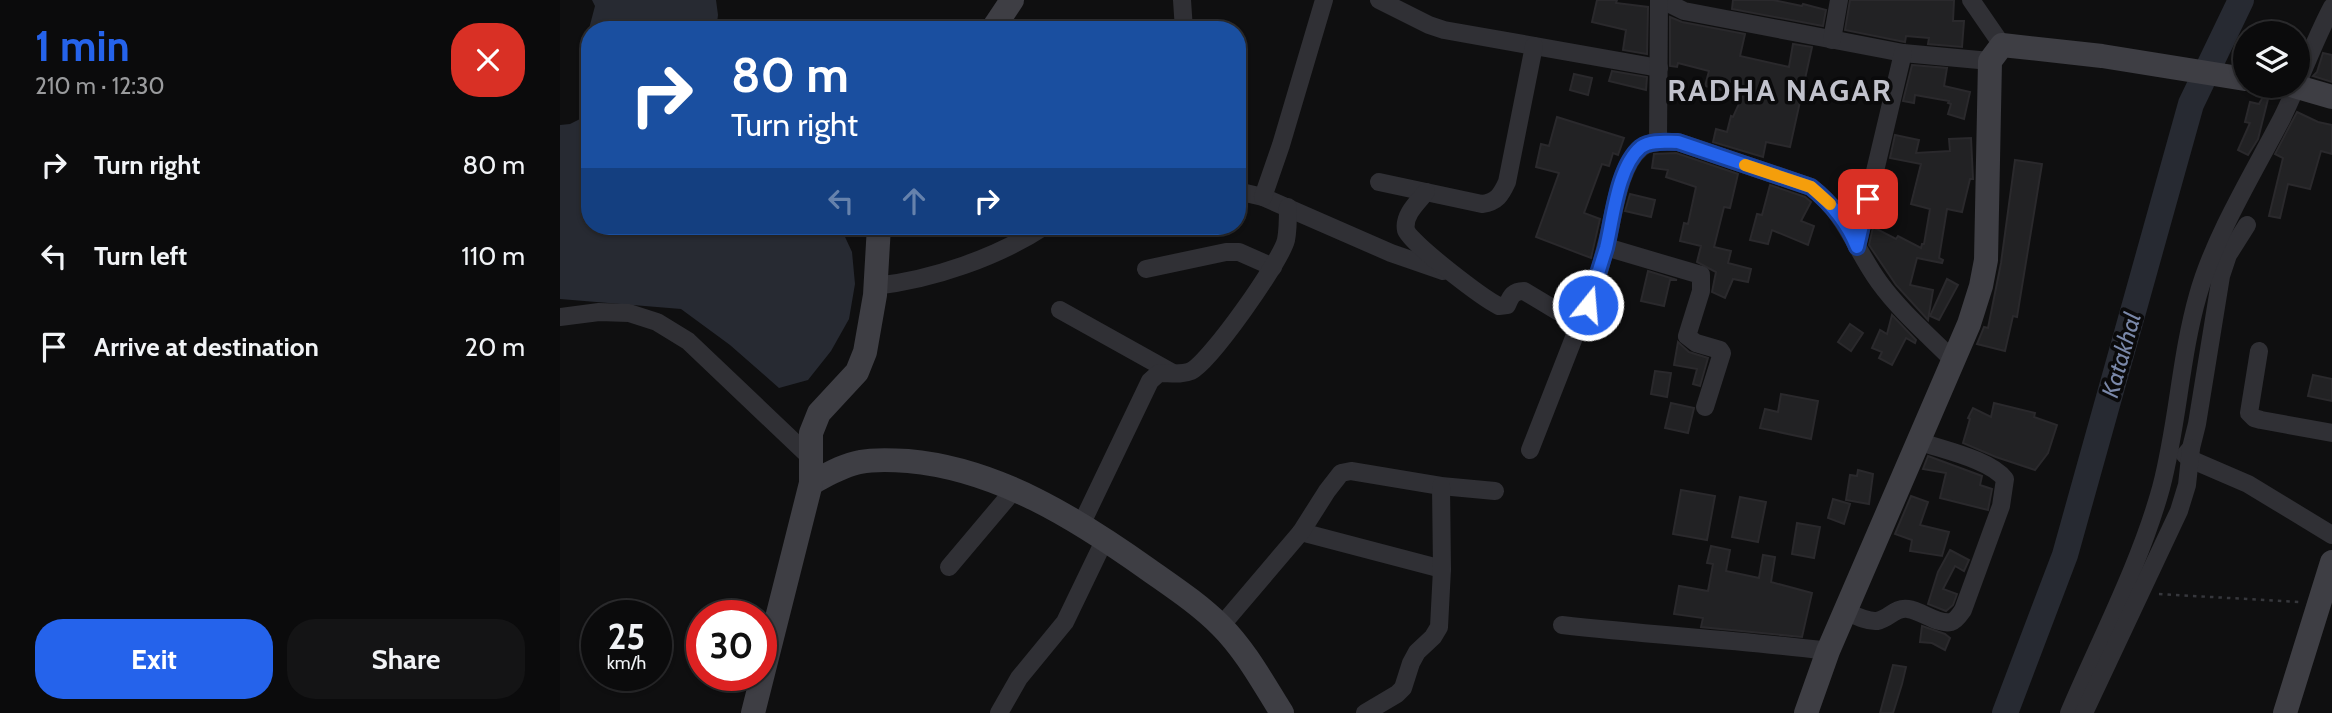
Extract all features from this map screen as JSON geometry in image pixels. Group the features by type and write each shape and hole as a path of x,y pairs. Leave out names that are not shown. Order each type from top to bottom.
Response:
{"street":[{"path":"1182,0 1183,21"},
{"path":"1263,197 1324,0"},
{"path":"1380,0 1437,28 1659,68"},
{"path":"1658,141 1661,0 1684,11 1903,53 2102,56 2233,77"},
{"path":"1832,40 1839,0"},
{"path":"1806,713 1828,651 1969,324 1981,286 1986,260 1996,53 1971,0"},
{"path":"996,21 1006,2"},
{"path":"2310,55 2332,7"},
{"path":"1379,182 1482,204 1492,203 1501,195 1513,160 1534,46"},
{"path":"1857,247 1903,53"},
{"path":"2310,90 2332,97"},
{"path":"2068,713 2147,536 2170,451 2198,295 2222,235 2290,98"},
{"path":"1530,450 1588,305 1606,247 1620,184 1628,164 1642,147 1658,141 1678,142 1811,187 1842,217 1857,247 1897,305 1953,360"},
{"path":"1426,192 1410,213 1406,229 1410,238 1456,276 1499,306 1507,304 1511,295 1517,291 1524,291 1564,315 1581,317"},
{"path":"1246,193 1263,197 1391,253 1456,276"},
{"path":"1081,525 1150,381 1159,373 1193,370 1206,358 1273,267 1286,239 1288,207"},
{"path":"2084,713 2179,511 2187,485 2221,276 2228,255 2248,225"},
{"path":"754,713 811,483 811,433 819,413 857,372 865,352 876,286 879,235"},
{"path":"876,286 943,272 1014,244 1030,235"},
{"path":"1606,247 1700,275 1701,291 1687,336 1696,343 1720,349 1722,353 1705,407"},
{"path":"1146,269 1226,252 1239,252 1273,267"},
{"path":"1060,310 1173,373"},
{"path":"560,317 599,312 629,313 657,322 688,341 810,457"},
{"path":"2259,351 2249,413 2261,421 2332,433"},
{"path":"1845,611 1871,621 1879,621 1893,611 1911,609 1952,622 1963,610 2001,506 2005,479 1987,465 1918,441"},
{"path":"2161,486 2191,453"},
{"path":"2191,453 2259,490 2332,535"},
{"path":"811,483 836,470 860,462 892,460 928,463 967,472 1014,489 1105,539 1185,595 1221,625 1244,652 1282,713"},
{"path":"1221,625 1301,532 1341,473 1351,471 1441,486 1495,491"},
{"path":"1365,713 1403,688 1417,652 1433,637 1439,626 1442,569 1441,486"},
{"path":"948,567 1014,489"},
{"path":"1301,532 1442,569"},
{"path":"999,713 1019,678 1065,622 1105,539"},
{"path":"2285,713 2332,562"},
{"path":"1562,625 1678,638 1759,642 1828,651"}],"path":[{"path":"2142,593 2320,605"}],"shaded area":[{"path":"592,0 716,0 718,15 717,21 591,21 595,6"},
{"path":"581,118 581,235 844,235 852,252 855,284 849,319 831,351 808,380 779,388 730,345 681,309 560,299 560,125"}],"building":[{"path":"1597,0 1617,0 1616,3 1648,7 1647,54 1623,50 1626,30 1592,22"},
{"path":"1733,0 1773,0 1826,10 1823,26 1732,9"},
{"path":"1850,0 1954,0 1953,21 1964,21 1962,47 1928,44 1929,38 1906,36 1905,42 1845,30"},
{"path":"1670,17 1682,22 1745,34 1740,56 1789,67 1793,44 1812,47 1790,147 1766,142 1763,157 1713,142 1716,129 1727,132 1731,116 1733,117 1743,95 1705,86 1709,71 1678,63 1677,67 1670,66"},
{"path":"2323,53 2332,55 2332,82 2313,76"},
{"path":"1912,65 1947,68 1944,86 1970,92 1964,119 1948,114 1951,104 1949,101 1915,95 1914,103 1903,101"},
{"path":"1612,71 1647,77 1646,90 1609,81"},
{"path":"1574,74 1592,78 1588,95 1570,90"},
{"path":"2262,98 2268,99 2258,139 2248,155 2238,150 2250,123 2245,122 2250,102 2259,104"},
{"path":"2297,112 2332,125 2332,154 2321,151 2310,189 2288,184 2280,218 2269,216 2283,158 2275,154"},
{"path":"1557,117 1624,138 1618,155 1613,153 1609,166 1602,164 1584,213 1600,219 1591,258 1536,237 1559,173 1536,167 1541,144 1549,146"},
{"path":"1895,135 1919,140 1916,153 1950,151 1949,139 1971,138 1973,179 1970,179 1962,212 1947,209 1939,258 1943,260 1942,263 1917,258 1910,285 1933,290 1928,320 1896,285 1869,245 1873,227 1921,248 1924,244 1930,209 1911,204 1921,164 1890,158"},
{"path":"1676,153 1738,174 1730,208 1724,207 1714,247 1731,251 1728,263 1751,269 1748,282 1733,279 1725,298 1712,292 1716,272 1697,262 1701,246 1680,241 1684,223 1688,224 1696,187 1666,177 1668,170 1652,168 1654,154"},
{"path":"2015,160 2042,164 2017,317 2013,316 2005,351 1977,344 1984,327 1988,328 2001,263"},
{"path":"1770,185 1805,197 1811,202 1801,221 1814,226 1808,245 1772,230 1768,244 1750,240 1757,214 1762,215"},
{"path":"1630,194 1655,200 1651,217 1625,211"},
{"path":"1648,271 1677,280 1670,280 1664,306 1641,301"},
{"path":"1947,279 1958,285 1939,320 1930,316"},
{"path":"1892,315 1916,340 1915,343 1906,338 1892,365 1879,358 1882,352 1872,348 1880,330 1887,334"},
{"path":"1850,324 1863,333 1851,351 1838,342"},
{"path":"1678,342 1689,352 1708,358 1700,386 1693,384 1697,369 1674,365"},
{"path":"1655,371 1671,373 1667,397 1651,394"},
{"path":"2313,375 2332,379 2332,401 2308,396"},
{"path":"1781,394 1818,401 1811,439 1760,428 1765,409 1778,412"},
{"path":"1671,403 1694,408 1688,433 1665,428"},
{"path":"1994,403 2035,413 2034,417 2057,425 2048,453 2035,470 1963,443 1973,408 1991,417"},
{"path":"1928,456 1982,476 1980,485 1992,489 1988,510 1940,498 1946,473 1923,469"},
{"path":"1858,470 1873,474 1869,504 1846,500 1850,475 1857,476"},
{"path":"1681,490 1715,496 1707,540 1673,534"},
{"path":"1911,496 1928,502 1920,525 1949,532 1942,556 1910,551 1912,540 1895,534"},
{"path":"1740,497 1766,502 1758,542 1732,537"},
{"path":"1833,499 1850,504 1844,524 1828,518"},
{"path":"1797,523 1820,527 1814,558 1792,554"},
{"path":"1711,546 1730,550 1726,571 1759,578 1763,555 1775,557 1771,582 1812,593 1802,637 1701,627 1703,618 1674,614 1679,586 1708,591 1713,564 1707,563"},
{"path":"1950,550 1969,560 1964,571 1955,566 1943,589 1957,594 1953,605 1946,611 1928,604 1938,572"},
{"path":"1922,626 1950,638 1945,650 1932,643 1920,642"},
{"path":"1893,665 1906,667 1902,684 1893,713 1880,713"}],"waterway":[{"name":"Katakhal","path":"2005,713 2065,555 2191,104 2241,0"}],"slow traffic":[{"path":"1745,165 1811,187 1830,204"}],"district":[{"name":"RADHA NAGAR","path":"1780,90"}],"route":[{"path":"1588,305 1606,247 1620,184 1628,164 1642,147 1658,141 1678,142 1811,187 1842,217 1857,247 1868,199"}]}
